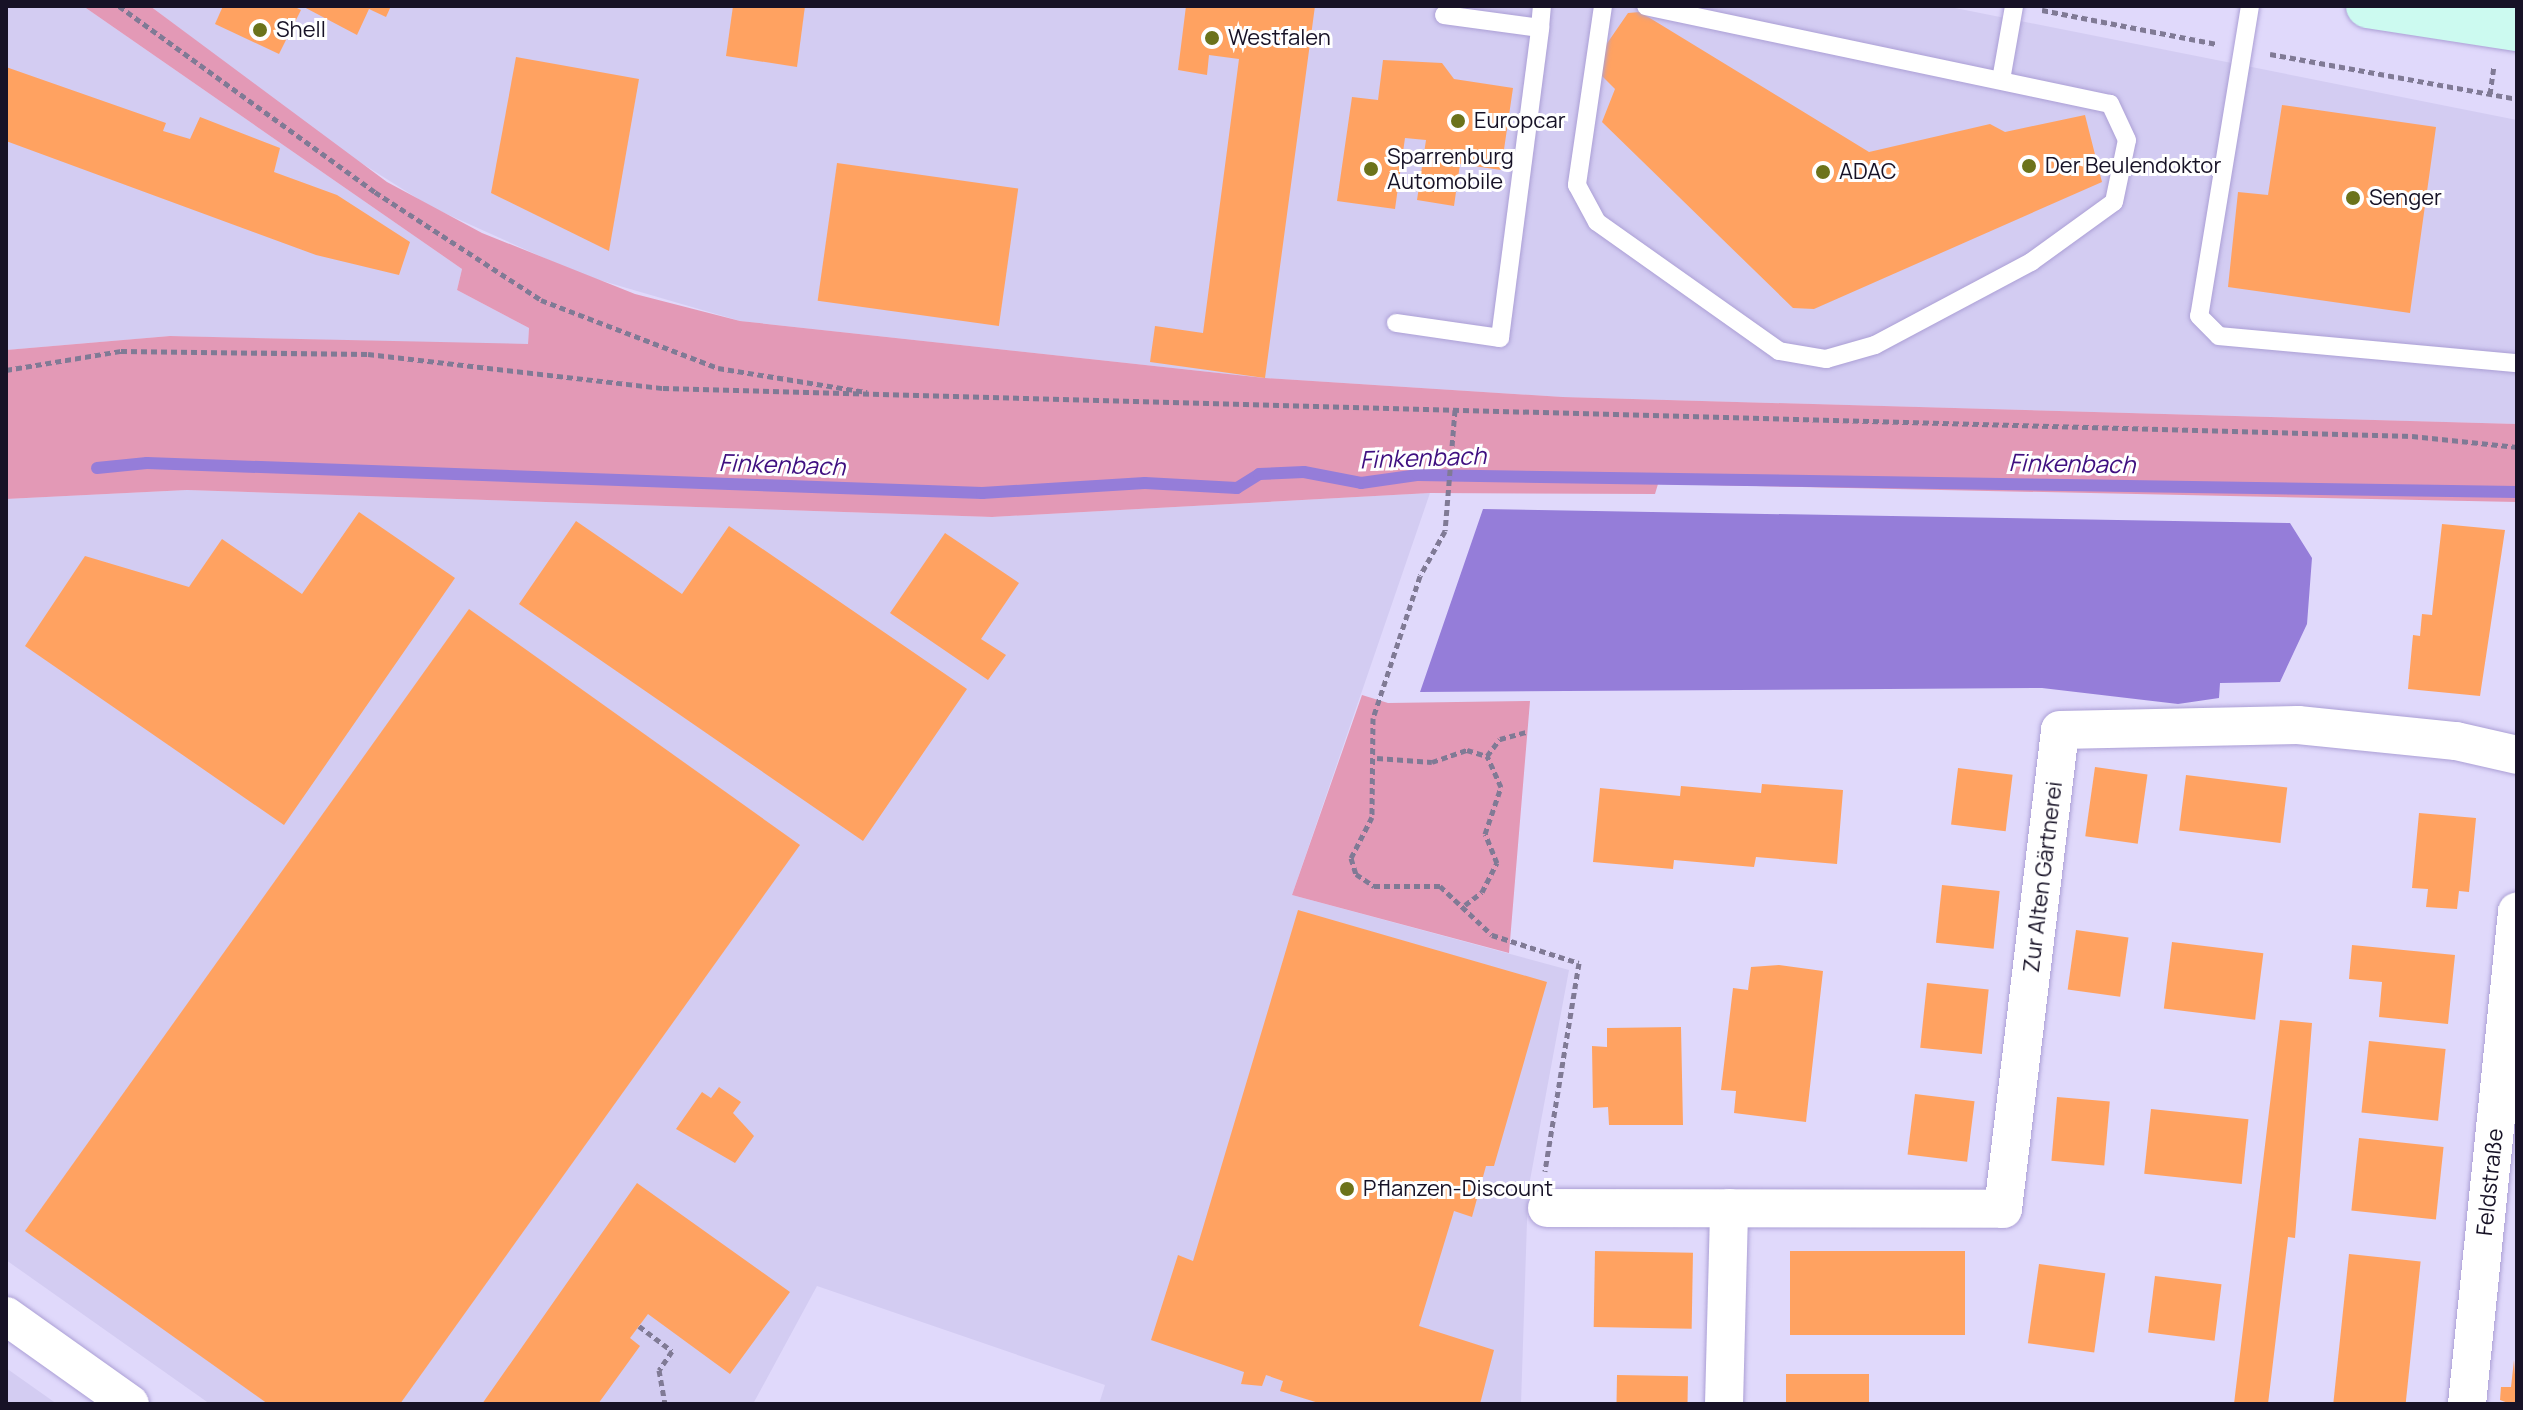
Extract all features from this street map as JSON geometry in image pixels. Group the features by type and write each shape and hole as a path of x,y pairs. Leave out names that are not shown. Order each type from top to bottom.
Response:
{"street":[{"path":"2368,6 2517,29"},
{"name":"Zur Alten Gärtnerei","path":"1547,1208 2003,1209 2060,730 2298,725 2456,741 2517,755"},
{"name":"Feldstraße","path":"2467,1404 2517,912"},
{"path":"1724,1404 1729,1208"},
{"path":"6,1316 130,1404"}],"lane":[{"path":"1396,323 1500,338 1542,6"},
{"path":"1603,6 1577,185 1597,222 1779,351 1826,359 1875,345 2031,262 2114,202 2127,140 2110,104 1646,6"},
{"path":"1739,25 1742,6"},
{"path":"2001,80 2014,6"},
{"path":"2250,6 2199,316 2219,336 2517,363"},
{"path":"1444,15 1540,28"}],"path":[{"path":"119,6 375,192 541,300 718,368 915,397"},
{"path":"6,370 121,351 275,351 368,354 663,388 2412,436 2517,447"},
{"path":"1455,409 1450,503 1373,718 1377,758 1368,778 1372,817 1351,858 1356,874 1374,886 1440,886 1465,905 1492,935 1579,963 1545,1163 1547,1208"},
{"path":"1487,756 1500,739 1527,732"},
{"path":"1377,758 1487,756"},
{"path":"1465,905 1482,892 1497,863 1485,834 1501,787 1487,756"},
{"path":"639,1326 672,1351 659,1370 665,1404"}],"shaded area":[{"path":"6,6 83,6 462,269 457,290 529,328 528,345 170,336 6,350"},
{"path":"83,6 150,6 387,182 482,233 635,294 740,321 1265,378 1563,397 2517,424 2517,502 1658,484 1655,494 1430,493 992,517 187,490 6,499 6,350 170,336 528,344 529,328 457,290 462,269"},
{"path":"150,6 1945,6 2517,120 2517,424 1563,397 1265,378 740,321 582,275 431,207 339,149"},
{"path":"187,490 992,517 1430,493 1292,895 1569,970 1528,1191 1521,1404 1099,1404 1105,1385 817,1286 753,1404 210,1404 6,1260 6,499"},
{"path":"1483,509 2290,523 2312,558 2307,624 2280,682 2220,683 2219,698 2178,704 2042,688 1420,692"},
{"path":"1362,695 1388,703 1530,701 1509,953 1292,895"},
{"path":"6,1368 57,1404 6,1404"}],"building":[{"name":"Shell","path":"223,6 293,6 301,10 279,54 215,24"},
{"path":"302,6 391,6 386,17 369,9 357,35"},
{"path":"733,6 805,6 797,67 726,56"},
{"path":"1186,6 1315,6 1265,378 1150,362 1155,326 1203,333 1239,59 1209,55 1207,75 1178,70"},
{"path":"1640,12 1869,152 1990,124 2005,132 2085,115 2102,182 1814,309 1793,308 1602,122 1615,89 1596,70 1599,55 1628,13"},
{"path":"516,57 639,79 609,251 491,193"},
{"name":"Europcar","path":"1383,60 1442,63 1454,79 1513,88 1501,170 1460,164 1454,206 1417,200 1426,140 1405,138 1395,209 1337,201 1352,97 1378,100"},
{"path":"6,67 166,123 163,131 190,139 200,117 280,148 274,172 337,195 410,242 399,275 316,255 6,141"},
{"path":"2282,105 2436,127 2410,313 2228,287 2238,192 2268,195"},
{"path":"837,163 1018,188 999,326 818,301"},
{"path":"359,512 455,578 284,825 25,646 85,556 189,587 222,539 302,594"},
{"path":"576,521 682,594 729,526 967,689 863,841 519,604"},
{"path":"2442,524 2505,530 2480,696 2408,689 2413,635 2420,636 2422,614 2432,615"},
{"path":"945,533 1019,583 981,639 1006,655 988,680 890,613"},
{"path":"469,609 800,845 400,1404 268,1404 25,1231"},
{"path":"2095,767 2147,774 2138,844 2085,836"},
{"path":"1958,768 2013,775 2006,831 1951,825"},
{"path":"2186,775 2287,787 2280,843 2179,831"},
{"path":"1762,784 1843,790 1837,864 1756,857 1754,867 1674,860 1673,869 1593,862 1600,788 1680,796 1681,786 1761,793"},
{"path":"2419,813 2476,818 2469,892 2459,891 2457,909 2426,907 2428,889 2412,888"},
{"path":"1942,885 2000,891 1994,949 1936,943"},
{"name":"Pflanzen-Discount","path":"1298,910 1547,982 1494,1166 1486,1166 1472,1217 1454,1211 1419,1326 1494,1350 1480,1404 1322,1404 1280,1391 1283,1381 1266,1375 1262,1386 1241,1384 1244,1372 1151,1340 1178,1255 1193,1261"},
{"path":"2076,930 2128,937 2120,997 2068,989"},
{"path":"2172,942 2263,953 2255,1020 2164,1009"},
{"path":"2352,945 2455,955 2448,1024 2379,1017 2382,982 2349,979"},
{"path":"1779,965 1823,971 1806,1122 1734,1113 1736,1091 1721,1090 1733,988 1748,990 1751,967"},
{"path":"1927,983 1989,989 1982,1054 1920,1048"},
{"path":"2280,1020 2312,1023 2295,1238 2288,1237 2268,1404 2234,1404"},
{"path":"1681,1027 1683,1125 1609,1125 1608,1107 1593,1108 1592,1046 1607,1047 1607,1028"},
{"path":"2369,1041 2446,1049 2438,1121 2361,1113"},
{"path":"719,1087 741,1102 733,1113 754,1136 735,1163 676,1129 702,1092 711,1098"},
{"path":"1915,1094 1975,1101 1967,1162 1908,1155"},
{"path":"2057,1097 2110,1102 2104,1165 2051,1161"},
{"path":"2151,1109 2248,1119 2242,1184 2144,1174"},
{"path":"2359,1138 2444,1147 2436,1219 2351,1211"},
{"path":"637,1183 790,1292 730,1374 648,1314 630,1338 640,1346 598,1404 482,1404"},
{"path":"1595,1251 1693,1253 1692,1329 1594,1327"},
{"path":"1790,1251 1965,1251 1965,1335 1790,1335"},
{"path":"2349,1254 2421,1262 2406,1404 2333,1404"},
{"path":"2039,1264 2105,1273 2094,1353 2028,1343"},
{"path":"2155,1276 2222,1284 2215,1341 2148,1333"},
{"path":"2514,1360 2517,1404 2511,1404 2500,1400 2501,1387 2511,1387"},
{"path":"1786,1374 1869,1374 1869,1404 1786,1404"},
{"path":"1617,1375 1688,1376 1688,1404 1616,1404"}],"waterway":[{"name":"Finkenbach","path":"97,468 147,463 982,493 1145,483 1237,488 1259,474 1304,472 1361,483 1418,475 2517,492"}],"place":[{"name":"Shell","path":"260,30"},
{"name":"Westfalen","path":"1212,38"},
{"name":"Europcar","path":"1458,121"},
{"name":"Der Beulendoktor","path":"2029,166"},
{"name":"Sparrenburg Automobile","path":"1371,169"},
{"name":"ADAC","path":"1823,172"},
{"name":"Senger","path":"2353,198"},
{"name":"Pflanzen-Discount","path":"1347,1189"}]}
